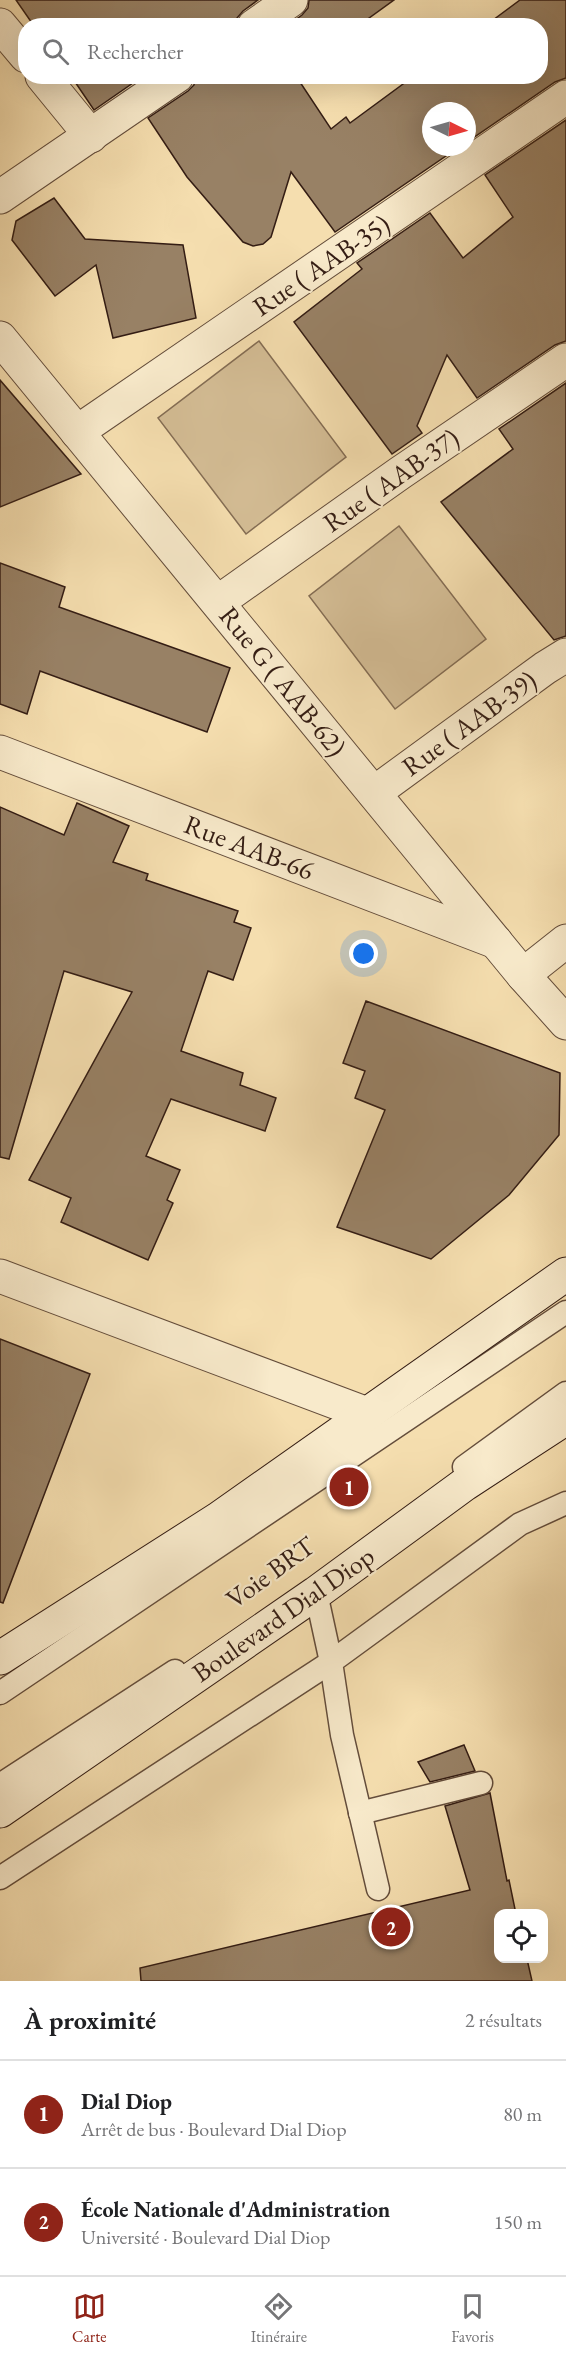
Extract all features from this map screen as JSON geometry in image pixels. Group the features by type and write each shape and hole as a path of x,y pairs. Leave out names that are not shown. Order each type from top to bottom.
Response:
{"street":[{"path":"265,18 291,0"},
{"path":"0,26 18,47"},
{"path":"49,84 91,136"},
{"path":"0,197 166,84"},
{"name":"Rue ( AAB-35)","path":"76,432 566,97"},
{"name":"Rue G ( AAB-62)","path":"0,338 524,975 566,1023"},
{"name":"Rue ( AAB-37)","path":"218,602 400,473 566,360"},
{"name":"Rue ( AAB-39)","path":"374,793 566,655"},
{"name":"Rue AAB-66","path":"0,752 498,942"},
{"path":"524,975 566,941"},
{"path":"0,1658 218,1519 566,1274"},
{"path":"0,1276 367,1414"},
{"name":"Boulevard Dial Diop","path":"0,1811 316,1593 465,1484 566,1418"}],"lane":[{"name":"Voie BRT","path":"0,1693 566,1312"},
{"name":"Voie BRT","path":"0,1785 252,1621 566,1393"},
{"path":"0,1878 332,1662 520,1524 566,1503"},
{"path":"316,1593 332,1662 342,1736 378,1889"},
{"path":"360,1813 482,1783"}],"shaded area":[{"path":"259,341 346,457 246,534 158,418"},
{"path":"399,526 486,639 395,709 309,596"}],"building":[{"path":"16,0 258,0 237,18 28,18"},
{"path":"309,0 394,0 369,18 298,18 308,8"},
{"path":"520,0 566,0 566,78 555,82 476,136 476,102 422,102 422,156 446,156 335,232 291,172 271,237 263,244 253,246 243,242 187,177 148,118 188,91 194,84 301,84 331,129 346,117 350,123 403,84 548,84 548,18 496,18"},
{"path":"76,84 131,84 94,110"},
{"path":"566,120 566,341 555,345 477,398 447,355 417,426 422,433 392,454 294,322 362,269 357,263 430,213 463,258 513,217 485,175"},
{"path":"54,198 85,239 183,245 196,318 113,338 96,265 55,296 12,240 16,221"},
{"path":"0,380 81,474 0,507"},
{"path":"566,383 566,636 554,640 441,502 513,449 499,429"},
{"path":"0,563 65,587 59,607 230,668 207,732 40,671 27,714 0,704"},
{"path":"77,803 129,826 113,862 148,874 146,880 238,911 234,922 251,928 233,980 208,971 181,1051 243,1073 240,1085 276,1098 265,1131 171,1099 146,1156 180,1170 167,1200 173,1203 148,1260 61,1222 71,1198 29,1180 132,992 64,971 9,1159 0,1157 0,807 64,835"},
{"path":"366,1001 560,1073 559,1135 509,1195 431,1259 337,1227 385,1110 355,1098 365,1071 343,1063"},
{"path":"0,1339 90,1374 3,1603 0,1602"},
{"path":"464,1745 475,1771 430,1782 418,1762"},
{"path":"490,1793 507,1881 509,1880 515,1909 494,1909 494,1963 528,1963 532,1981 141,1981 140,1968 470,1890 445,1806"}],"place":[{"name":"Dial Diop","path":"349,1487"},
{"name":"École Nationale d'Administration","path":"391,1927"}]}
